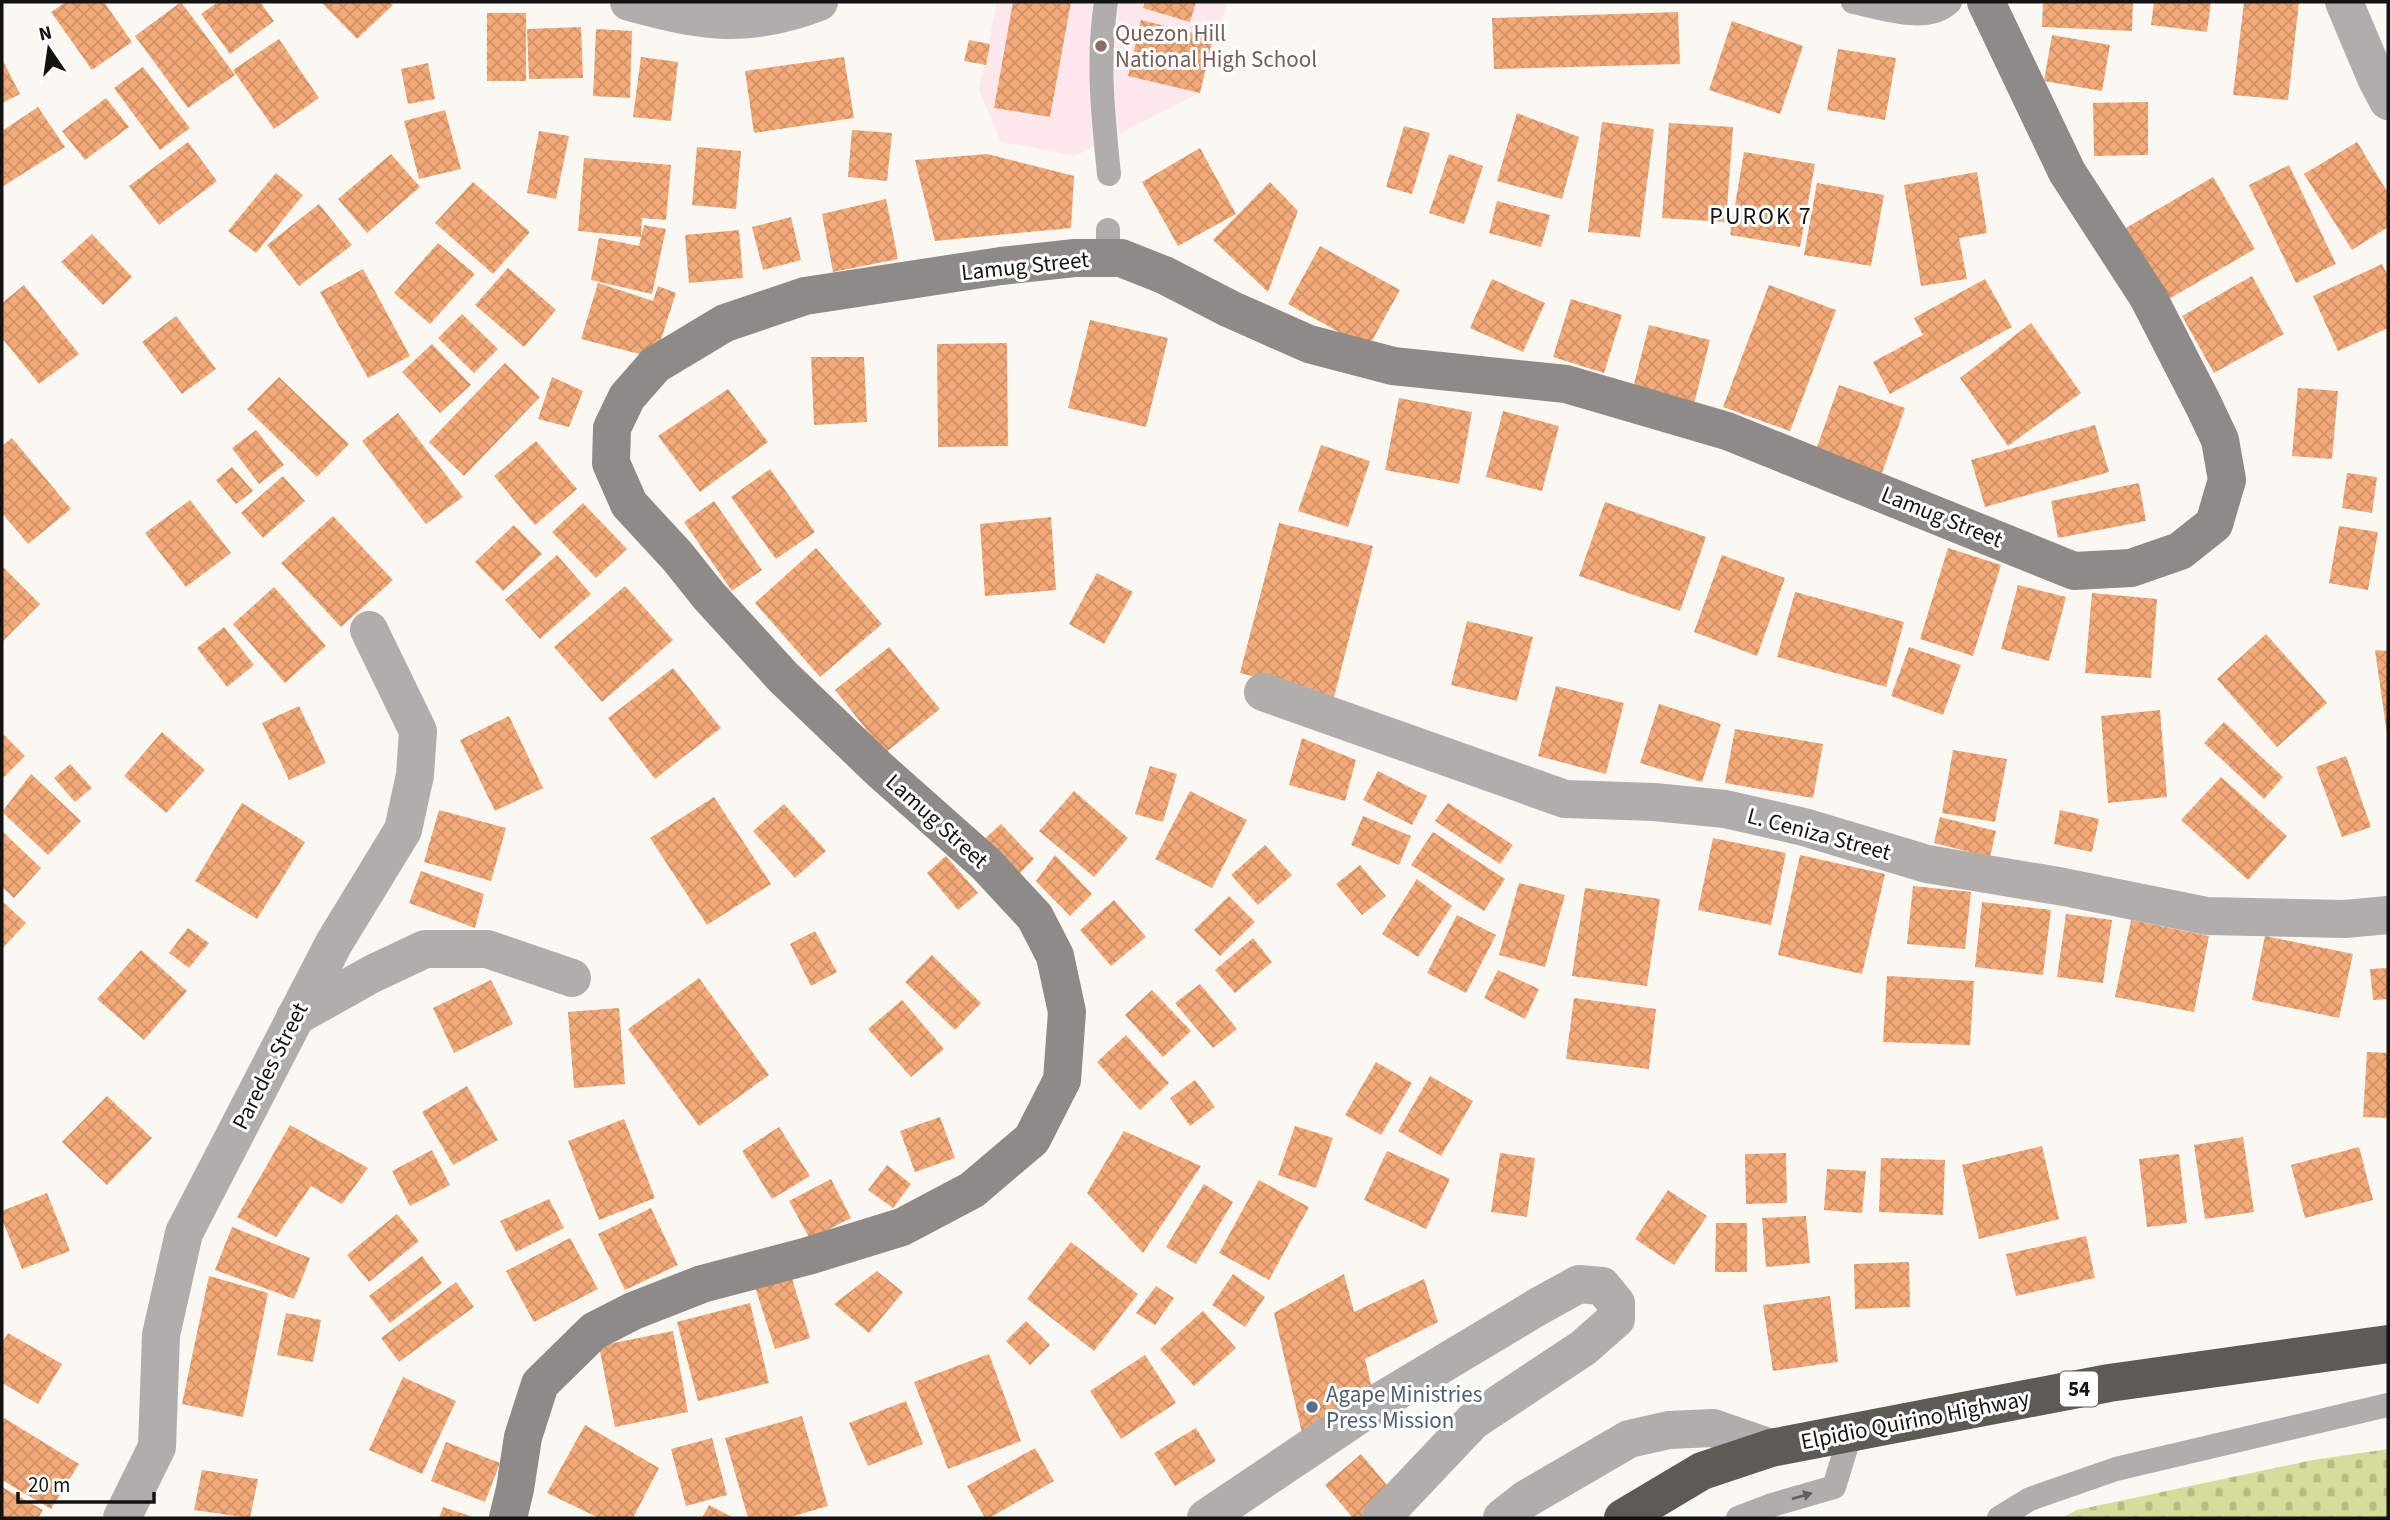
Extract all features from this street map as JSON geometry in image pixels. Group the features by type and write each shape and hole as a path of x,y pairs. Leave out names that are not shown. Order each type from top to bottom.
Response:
{"highway":[{"name":"Elpidio Quirino Highway","path":"1623,1518 1702,1471 1771,1448 2109,1383 2388,1344"}],"street":[{"path":"629,2 720,22 753,21 791,13 819,2"},
{"name":"Lamug Street","path":"508,1518 523,1437 540,1384 594,1331 633,1311 702,1284 808,1256 902,1227 972,1190 1032,1139 1062,1080 1067,1012 1055,956 1035,917 986,864 880,770 783,677 629,504 611,463 612,428 627,397 655,365 725,323 805,296 1075,257 1108,244 1121,258 1164,275 1230,309 1309,344 1393,366 1566,384 1727,431 2074,571 2131,568 2180,551 2214,524 2227,480 2220,440 2148,296 2067,172 1986,2"},
{"path":"2344,2 2388,101"},
{"name":"Paredes Street","path":"122,1518 157,1447 161,1335 184,1233 334,943 403,830 415,775 418,731 369,630"},
{"name":"L. Ceniza Street","path":"1263,692 1565,799 1654,802 1725,809 1804,827 1927,864 2064,887 2207,916 2345,919 2388,915"},
{"path":"295,1017 372,974 425,949 487,950 572,978"},
{"path":"1206,1518 1374,1405 1539,1306 1579,1284 1602,1286 1616,1304 1616,1319 1583,1348 1472,1421 1381,1518"},
{"path":"1502,1518 1526,1499 1629,1439 1670,1430 1713,1428 1771,1448"}],"lane":[{"path":"1106,2 1101,36 1101,99 1109,174"},
{"path":"1853,2 1915,14 1942,10 1950,2"},
{"path":"1999,1518 2029,1499 2116,1469 2388,1405"},
{"path":"1738,1518 1833,1487 1851,1432"}],"shaded area":[{"name":"Quezon Hill National High School","path":"997,2 1227,2 1200,93 1075,156 1001,142 979,90"}],"green space":[{"path":"2388,1449 2388,1518 2061,1518 2077,1510 2313,1460"}],"building":[{"path":"66,2 104,2 132,42 92,70 51,12"},
{"path":"181,2 235,75 188,108 135,36"},
{"path":"218,2 260,2 274,21 230,54 201,14"},
{"path":"321,2 389,2 393,5 357,39"},
{"path":"1013,2 1071,2 1050,117 994,108"},
{"path":"1145,2 1196,2 1190,22 1143,8"},
{"path":"2043,2 2133,2 2132,31 2042,27"},
{"path":"2154,2 2211,2 2207,32 2151,25"},
{"path":"2244,2 2299,2 2288,100 2233,95"},
{"path":"1678,12 1680,64 1494,69 1492,18"},
{"path":"487,13 526,13 526,81 487,81"},
{"path":"1141,20 1213,38 1200,93 1128,76"},
{"path":"1732,21 1803,46 1780,114 1709,90"},
{"path":"581,27 583,78 529,79 527,29"},
{"path":"596,29 632,31 630,98 593,96"},
{"path":"2052,35 2110,45 2102,91 2044,81"},
{"path":"279,39 319,98 274,129 233,70"},
{"path":"969,40 990,44 986,65 964,61"},
{"path":"1838,49 1896,58 1885,120 1827,110"},
{"path":"641,57 678,62 671,121 633,117"},
{"path":"844,57 854,118 754,133 745,71"},
{"path":"2,59 20,94 2,103"},
{"path":"428,63 435,99 408,104 401,69"},
{"path":"143,67 190,128 160,150 114,88"},
{"path":"106,98 129,127 85,160 62,131"},
{"path":"2148,102 2148,155 2094,156 2093,103"},
{"path":"38,107 65,147 2,187 2,131"},
{"path":"445,110 461,169 419,179 404,121"},
{"path":"1517,113 1579,137 1562,199 1497,181"},
{"path":"1602,122 1654,129 1640,237 1588,232"},
{"path":"1669,123 1733,127 1726,222 1662,218"},
{"path":"1404,126 1430,133 1412,194 1386,187"},
{"path":"852,130 892,133 887,181 848,177"},
{"path":"539,131 569,136 556,199 527,193"},
{"path":"188,142 217,181 159,225 129,186"},
{"path":"2357,142 2388,193 2388,227 2352,250 2304,174"},
{"path":"697,147 741,151 736,209 692,205"},
{"path":"1200,148 1236,214 1178,246 1142,182"},
{"path":"1744,152 1815,164 1800,247 1730,235"},
{"path":"391,154 420,187 367,233 338,199"},
{"path":"987,154 1074,176 1071,228 935,241 915,160"},
{"path":"1449,154 1483,166 1464,224 1429,213"},
{"path":"584,158 671,165 666,220 642,218 641,237 578,231"},
{"path":"2289,165 2336,264 2296,283 2249,185"},
{"path":"1977,172 1987,233 1959,238 1967,279 1921,286 1904,185"},
{"path":"276,173 303,195 256,253 228,231"},
{"path":"2213,177 2255,249 2167,300 2124,229"},
{"path":"473,182 530,232 493,274 435,223"},
{"path":"1270,182 1298,211 1268,292 1213,240"},
{"path":"1817,183 1884,195 1871,266 1804,255"},
{"path":"886,199 898,259 833,272 822,214"},
{"path":"1497,201 1550,215 1541,247 1489,233"},
{"path":"319,204 352,245 299,286 267,245"},
{"path":"791,217 801,260 763,270 752,227"},
{"path":"644,225 666,229 652,294 591,280 599,238 639,246"},
{"path":"739,230 743,278 689,283 685,235"},
{"path":"92,234 132,277 103,305 61,262"},
{"path":"438,243 475,274 430,324 394,293"},
{"path":"1320,246 1400,290 1368,348 1288,304"},
{"path":"2382,264 2388,276 2388,328 2338,351 2313,296"},
{"path":"508,268 556,310 524,347 475,305"},
{"path":"363,269 410,356 368,378 320,292"},
{"path":"2252,276 2284,334 2214,373 2182,316"},
{"path":"1492,279 1545,303 1523,352 1470,328"},
{"path":"1985,279 2012,327 1890,394 1873,362 1923,335 1914,318"},
{"path":"598,283 653,301 658,286 676,293 655,358 581,339"},
{"path":"24,285 79,354 39,384 2,338 2,303"},
{"path":"1769,285 1836,310 1790,431 1723,407"},
{"path":"1571,299 1622,315 1604,373 1553,357"},
{"path":"462,314 498,349 474,373 438,338"},
{"path":"176,316 216,369 182,394 142,342"},
{"path":"1090,320 1168,338 1146,427 1068,408"},
{"path":"2031,323 2081,393 2008,446 1960,378"},
{"path":"1649,325 1710,340 1693,408 1632,392"},
{"path":"1007,343 1008,446 938,447 937,344"},
{"path":"432,344 471,385 440,413 402,372"},
{"path":"811,357 864,357 867,422 814,425"},
{"path":"505,363 540,397 464,476 429,442"},
{"path":"279,377 349,444 317,477 247,409"},
{"path":"552,377 583,391 569,427 538,419"},
{"path":"1839,385 1905,408 1882,473 1816,450"},
{"path":"2298,388 2338,391 2332,459 2292,456"},
{"path":"728,389 768,442 700,492 658,436"},
{"path":"1399,398 1472,412 1459,484 1385,470"},
{"path":"1503,411 1559,426 1542,491 1486,477"},
{"path":"398,413 463,497 426,524 362,441"},
{"path":"2095,425 2109,472 1985,507 1971,460"},
{"path":"256,430 284,465 259,484 232,448"},
{"path":"12,438 71,509 28,544 2,513 2,446"},
{"path":"536,441 577,489 535,525 494,476"},
{"path":"1321,445 1370,461 1348,527 1298,511"},
{"path":"232,467 253,491 236,504 216,480"},
{"path":"770,469 815,532 776,559 731,497"},
{"path":"2347,473 2377,477 2372,513 2342,508"},
{"path":"283,476 305,501 263,538 241,513"},
{"path":"2139,483 2146,521 2058,538 2051,501"},
{"path":"190,500 231,553 186,587 145,533"},
{"path":"714,501 762,570 732,591 684,522"},
{"path":"1605,502 1706,537 1680,611 1579,576"},
{"path":"583,503 627,549 596,578 552,532"},
{"path":"333,516 393,580 341,627 281,563"},
{"path":"1051,517 1056,590 985,596 980,524"},
{"path":"1279,523 1373,546 1334,697 1240,673"},
{"path":"514,525 542,554 503,591 475,562"},
{"path":"2339,526 2378,532 2368,590 2329,583"},
{"path":"816,548 882,624 820,677 755,603"},
{"path":"1948,548 2001,565 1973,656 1920,639"},
{"path":"557,555 591,594 540,639 505,600"},
{"path":"1722,555 1785,578 1757,656 1694,632"},
{"path":"2,566 40,604 3,641 2,640"},
{"path":"1097,573 1133,592 1104,644 1069,624"},
{"path":"2018,585 2066,597 2049,661 2001,649"},
{"path":"625,586 673,640 602,702 554,647"},
{"path":"274,587 326,646 285,683 233,624"},
{"path":"1795,592 1904,622 1886,687 1777,657"},
{"path":"2092,593 2157,599 2151,678 2085,673"},
{"path":"1467,621 1533,637 1517,701 1451,685"},
{"path":"224,627 254,665 227,687 197,648"},
{"path":"2266,634 2327,703 2277,747 2217,679"},
{"path":"889,647 940,709 885,753 835,690"},
{"path":"1909,647 1961,665 1943,715 1891,696"},
{"path":"2375,650 2388,651 2387,734"},
{"path":"673,668 721,728 655,779 608,718"},
{"path":"1556,686 1624,703 1606,774 1538,756"},
{"path":"1659,704 1721,724 1702,782 1640,763"},
{"path":"299,706 326,763 289,780 262,723"},
{"path":"2160,710 2167,797 2108,803 2101,716"},
{"path":"509,716 543,788 495,811 460,740"},
{"path":"2224,722 2283,777 2264,799 2204,743"},
{"path":"1735,729 1823,744 1813,798 1725,783"},
{"path":"162,732 205,770 166,813 124,776"},
{"path":"2,733 25,756 2,779"},
{"path":"1302,738 1356,760 1345,801 1289,785"},
{"path":"1953,750 2007,759 1995,822 1942,813"},
{"path":"2346,756 2371,827 2342,837 2316,767"},
{"path":"70,764 92,788 75,802 54,778"},
{"path":"1150,766 1177,774 1163,822 1135,814"},
{"path":"1378,771 1427,796 1412,825 1363,800"},
{"path":"31,774 81,821 48,855 2,812"},
{"path":"2221,777 2287,836 2248,880 2181,820"},
{"path":"1074,791 1128,838 1094,877 1039,831"},
{"path":"1190,791 1247,820 1212,888 1155,859"},
{"path":"714,797 771,884 707,925 650,838"},
{"path":"242,803 305,842 257,919 195,881"},
{"path":"1448,803 1513,845 1500,864 1435,821"},
{"path":"784,804 826,851 795,878 753,831"},
{"path":"439,810 506,828 491,881 424,862"},
{"path":"2060,810 2099,819 2092,852 2054,844"},
{"path":"1363,816 1411,836 1399,865 1351,845"},
{"path":"1940,817 1996,831 1990,857 1934,843"},
{"path":"1001,824 1034,859 1014,879 980,843"},
{"path":"2,831 41,868 14,898 2,887"},
{"path":"1433,832 1505,879 1484,911 1411,865"},
{"path":"1713,838 1786,853 1771,925 1698,910"},
{"path":"1265,845 1292,875 1258,905 1231,875"},
{"path":"1055,855 1092,894 1070,916 1036,881"},
{"path":"1800,855 1885,874 1862,974 1778,955"},
{"path":"946,856 978,893 958,910 927,873"},
{"path":"1360,865 1386,896 1362,915 1336,884"},
{"path":"421,871 484,894 475,928 409,903"},
{"path":"1417,879 1452,906 1418,957 1382,934"},
{"path":"1519,883 1565,895 1545,967 1499,955"},
{"path":"1913,886 1971,892 1965,949 1907,944"},
{"path":"1585,888 1660,899 1647,986 1572,976"},
{"path":"1229,896 1255,922 1220,956 1194,930"},
{"path":"1114,900 1146,937 1111,966 1080,930"},
{"path":"2,901 26,923 2,949"},
{"path":"1982,902 2051,910 2043,975 1975,967"},
{"path":"2066,914 2112,920 2103,983 2057,977"},
{"path":"1457,915 1496,935 1466,993 1427,973"},
{"path":"2131,920 2209,936 2194,1012 2115,997"},
{"path":"188,928 209,943 189,968 169,953"},
{"path":"815,931 837,972 811,986 790,944"},
{"path":"2265,936 2353,954 2339,1018 2252,1000"},
{"path":"1253,938 1272,962 1235,993 1215,970"},
{"path":"141,950 187,991 144,1040 97,999"},
{"path":"932,955 981,1003 955,1030 905,982"},
{"path":"2388,968 2388,999 2373,1000 2370,969"},
{"path":"1498,970 1539,989 1525,1019 1484,998"},
{"path":"1887,976 1974,981 1970,1045 1883,1042"},
{"path":"699,978 769,1075 699,1126 628,1029"},
{"path":"491,980 513,1024 454,1053 433,1008"},
{"path":"1200,984 1237,1029 1213,1048 1175,1003"},
{"path":"1152,990 1191,1031 1163,1057 1125,1015"},
{"path":"1574,998 1656,1009 1649,1069 1566,1059"},
{"path":"902,1000 944,1049 911,1077 868,1029"},
{"path":"619,1008 625,1084 574,1088 568,1012"},
{"path":"1126,1035 1169,1083 1140,1110 1097,1062"},
{"path":"2367,1052 2388,1053 2388,1118 2363,1117"},
{"path":"1376,1062 1412,1083 1381,1135 1345,1115"},
{"path":"1430,1076 1473,1101 1441,1156 1398,1131"},
{"path":"1195,1080 1215,1107 1190,1126 1170,1098"},
{"path":"467,1086 498,1140 453,1165 422,1112"},
{"path":"107,1096 152,1138 107,1185 62,1142"},
{"path":"940,1117 955,1158 915,1172 900,1131"},
{"path":"624,1119 655,1198 599,1220 568,1141"},
{"path":"290,1125 368,1168 342,1204 311,1186 276,1237 237,1217"},
{"path":"1295,1126 1333,1138 1316,1188 1278,1175"},
{"path":"779,1127 810,1176 772,1199 742,1151"},
{"path":"1124,1131 1201,1166 1143,1253 1087,1193"},
{"path":"2243,1137 2254,1212 2205,1219 2194,1145"},
{"path":"2042,1146 2059,1219 1979,1239 1962,1165"},
{"path":"2359,1147 2373,1200 2305,1218 2291,1165"},
{"path":"432,1150 450,1185 410,1206 392,1171"},
{"path":"1387,1151 1450,1179 1426,1229 1364,1200"},
{"path":"1500,1153 1535,1158 1527,1217 1491,1212"},
{"path":"1786,1153 1787,1203 1746,1204 1745,1154"},
{"path":"2179,1154 2187,1223 2147,1227 2139,1159"},
{"path":"1881,1158 1945,1160 1943,1215 1879,1212"},
{"path":"887,1165 911,1184 893,1208 868,1190"},
{"path":"1827,1169 1866,1171 1862,1213 1824,1210"},
{"path":"831,1179 851,1218 810,1239 789,1201"},
{"path":"1259,1180 1309,1207 1269,1280 1219,1253"},
{"path":"1204,1184 1233,1202 1196,1264 1166,1247"},
{"path":"1668,1190 1707,1216 1674,1265 1635,1239"},
{"path":"47,1193 70,1251 22,1269 2,1219 2,1211"},
{"path":"549,1199 564,1228 516,1252 500,1221"},
{"path":"651,1208 678,1265 625,1290 598,1234"},
{"path":"397,1214 419,1241 369,1282 347,1255"},
{"path":"1806,1216 1810,1263 1766,1267 1762,1218"},
{"path":"1716,1223 1747,1223 1747,1272 1715,1272"},
{"path":"232,1227 310,1258 294,1299 215,1270"},
{"path":"2086,1236 2095,1278 2016,1296 2006,1254"},
{"path":"570,1238 598,1289 534,1322 506,1271"},
{"path":"1071,1242 1138,1294 1094,1351 1027,1299"},
{"path":"422,1256 442,1283 390,1323 369,1296"},
{"path":"1909,1262 1910,1307 1855,1309 1854,1264"},
{"path":"877,1271 903,1292 869,1333 834,1304"},
{"path":"1233,1274 1265,1297 1245,1327 1212,1305"},
{"path":"1344,1274 1354,1312 1424,1279 1438,1322 1365,1359 1373,1393 1302,1433 1274,1313"},
{"path":"791,1275 810,1338 775,1349 755,1287"},
{"path":"209,1276 268,1293 243,1417 182,1404"},
{"path":"456,1282 474,1307 399,1362 381,1338"},
{"path":"1156,1286 1174,1298 1155,1325 1136,1313"},
{"path":"1830,1296 1838,1362 1773,1371 1763,1305"},
{"path":"750,1303 769,1383 698,1401 677,1322"},
{"path":"1203,1311 1236,1348 1194,1386 1160,1349"},
{"path":"286,1313 321,1320 313,1362 277,1355"},
{"path":"1026,1321 1050,1345 1030,1365 1006,1341"},
{"path":"673,1331 688,1412 615,1427 599,1346"},
{"path":"8,1333 62,1364 38,1404 2,1383 2,1343"},
{"path":"989,1354 1021,1441 948,1469 914,1382"},
{"path":"1145,1355 1176,1403 1121,1439 1090,1391"},
{"path":"403,1377 456,1401 422,1474 369,1450"},
{"path":"906,1401 923,1444 868,1466 849,1423"},
{"path":"802,1416 828,1506 787,1518 748,1518 725,1438"},
{"path":"4,1418 79,1464 51,1509 2,1480"},
{"path":"585,1425 659,1468 633,1518 599,1518 547,1493"},
{"path":"1196,1428 1216,1461 1175,1486 1154,1453"},
{"path":"712,1438 727,1495 686,1506 671,1449"},
{"path":"446,1442 500,1463 485,1502 431,1481"},
{"path":"1035,1448 1054,1481 985,1518 967,1486"},
{"path":"1361,1454 1392,1491 1360,1518 1353,1518 1325,1485"},
{"path":"202,1470 258,1479 250,1518 194,1510"},
{"path":"2,1487 43,1510 38,1518 2,1518"},
{"path":"709,1505 734,1518 702,1518"},
{"path":"443,1507 476,1518 439,1518"}],"place":[{"name":"Quezon Hill National High School","path":"1101,46"},
{"name":"Agape Ministries Press Mission","path":"1312,1407"}],"district":[{"name":"PUROK 7","path":"1761,216"}]}
